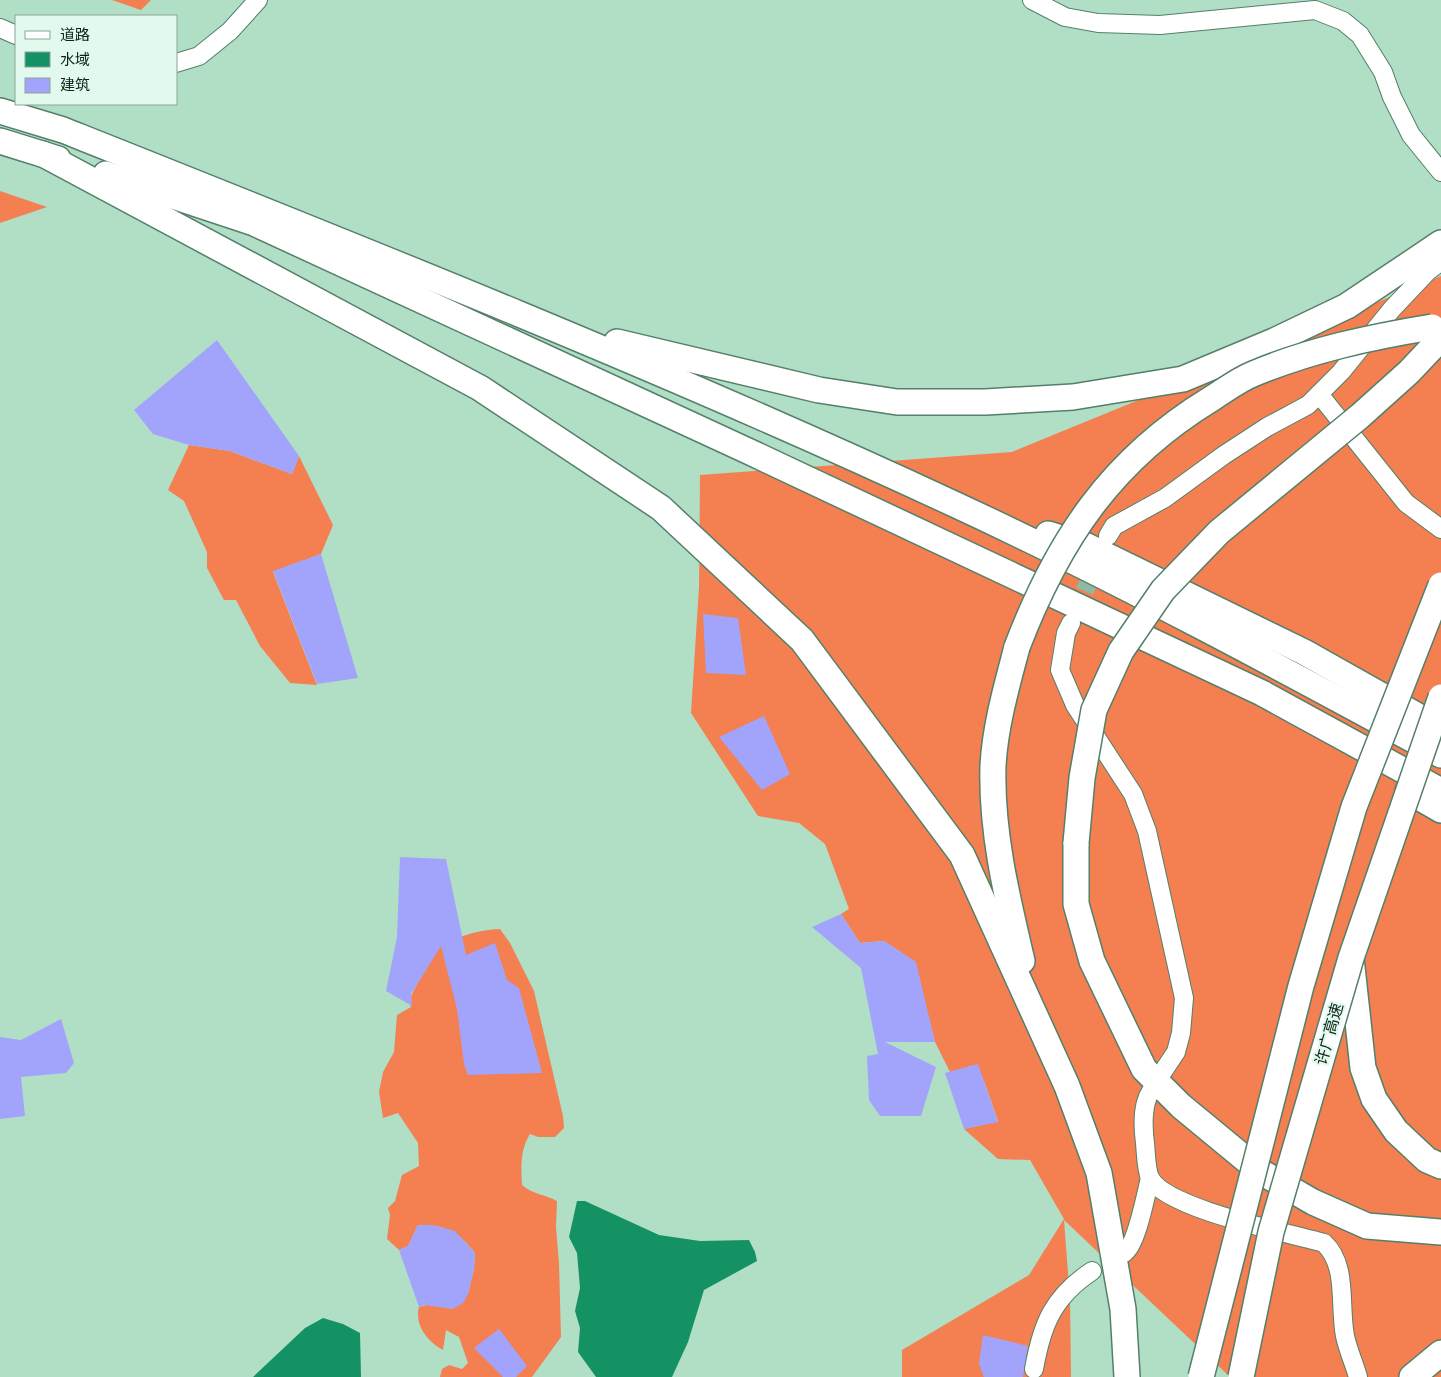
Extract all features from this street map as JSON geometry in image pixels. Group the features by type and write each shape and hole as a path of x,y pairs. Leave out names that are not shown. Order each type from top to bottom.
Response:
{"highway":[{"path":"0,111 63,130 437,279 724,400 968,511 1125,587 1441,755"},
{"path":"0,141 254,223 750,452 1262,693 1441,791"},
{"path":"43,154 480,388 661,508 802,640 962,855 1067,1086 1099,1173 1123,1309 1127,1377"},
{"path":"551,328 818,390 897,402 985,402 1072,397 1183,379 1274,341 1347,306 1441,243"},
{"path":"1034,1014 998,858 993,765 1004,695 1017,647 1036,599 1058,555 1096,498 1138,452 1192,410 1260,371 1377,336 1438,331"},
{"path":"1438,331 1409,372 1360,416 1219,532 1163,590 1121,651 1094,710 1082,778 1076,843 1076,904 1092,961 1144,1069 1181,1106 1262,1172 1314,1202 1367,1226 1441,1232"},
{"path":"968,511 1087,546 1304,652 1441,729"},
{"path":"1201,1377 1301,986 1354,807 1441,585"},
{"path":"1262,693 1356,760 1441,810"},
{"name":"许广高速","path":"1241,1377 1271,1232 1351,958 1441,697"},
{"path":"1351,958 1363,1068 1374,1099 1396,1131 1427,1160 1441,1166"},
{"path":"1412,1377 1441,1353"}],"street":[{"path":"178,62 199,56 230,31 258,0"},
{"path":"1032,0 1066,16 1098,23 1160,26 1315,10 1343,21 1360,35 1383,72 1392,97 1411,135 1441,172"},
{"path":"0,28 15,36"},
{"path":"1108,536 1114,526 1164,498 1267,427 1308,405 1341,372 1398,302 1427,272 1441,261"},
{"path":"1319,394 1406,503 1441,529"},
{"path":"1071,623 1066,633 1060,670 1075,705 1133,794 1147,831 1184,998 1181,1033 1176,1052 1162,1073"},
{"path":"1124,1253 1127,1251 1134,1236 1150,1178 1144,1132 1147,1097 1151,1091"},
{"path":"1150,1178 1167,1193 1208,1212 1324,1243 1333,1251 1340,1271 1341,1304 1346,1336 1358,1377"},
{"path":"1034,1369 1040,1334 1057,1301 1092,1270"}],"shaded area":[{"path":"112,0 151,0 141,10"},
{"path":"0,191 47,207 0,223"},
{"path":"1441,276 1441,1377 1230,1377 1064,1220 1070,1299 1071,1377 902,1377 902,1350 1029,1275 1064,1219 1030,1160 998,1159 964,1129 998,1121 984,1081 975,1065 950,1072 935,1042 914,961 884,941 860,943 841,914 849,909 825,844 799,823 758,816 691,713 699,587 700,475 1012,452"},
{"path":"189,445 230,451 292,474 299,456 333,525 321,554 273,572 317,685 290,683 260,646 236,600 224,600 207,568 207,552 184,501 168,490"},
{"path":"500,929 510,943 534,991 563,1116 564,1128 555,1137 538,1137 530,1134 524,1146 521,1165 522,1185 530,1191 557,1201 556,1227 561,1337 532,1377 440,1377 442,1369 449,1365 462,1369 468,1363 459,1337 446,1330 443,1350 427,1338 420,1326 419,1307 468,1294 474,1269 475,1253 457,1234 437,1226 418,1225 408,1246 399,1250 387,1239 390,1215 388,1208 395,1201 402,1175 419,1166 418,1143 398,1113 383,1118 379,1092 383,1072 394,1052 397,1015 411,1007 409,1003 411,997 433,955 428,953 462,936"}],"water":[{"path":"577,1201 585,1201 659,1235 700,1241 749,1240 757,1261 704,1290 688,1342 672,1377 596,1377 578,1352 580,1328 575,1311 580,1288 577,1253 569,1237"},
{"path":"323,1318 343,1324 360,1333 361,1377 253,1377 305,1328"}],"building":[{"path":"217,340 299,456 292,474 230,451 189,445 153,434 134,410"},
{"path":"321,554 358,678 317,684 273,571"},
{"path":"703,614 738,618 746,675 706,673"},
{"path":"764,716 790,774 762,790 719,737"},
{"path":"400,857 446,859 466,955 495,943 507,980 519,988 542,1073 468,1075 464,1064 457,1009 441,946 411,994 412,1006 386,991 397,937"},
{"path":"841,914 860,943 884,941 916,962 935,1042 885,1042 936,1067 921,1116 880,1116 869,1100 867,1056 878,1054 861,968 812,927"},
{"path":"61,1019 74,1063 66,1073 21,1077 25,1116 0,1119 0,1037 21,1040"},
{"path":"978,1064 998,1122 964,1129 945,1073"},
{"path":"418,1225 433,1225 455,1231 475,1253 474,1269 468,1294 463,1303 453,1309 424,1305 419,1307 399,1250 408,1246"},
{"path":"499,1329 527,1366 516,1377 503,1377 474,1348"},
{"path":"983,1335 1028,1346 1023,1377 984,1377 979,1364"}],"tunnel":[{"path":"1074,616 1097,562"}]}
